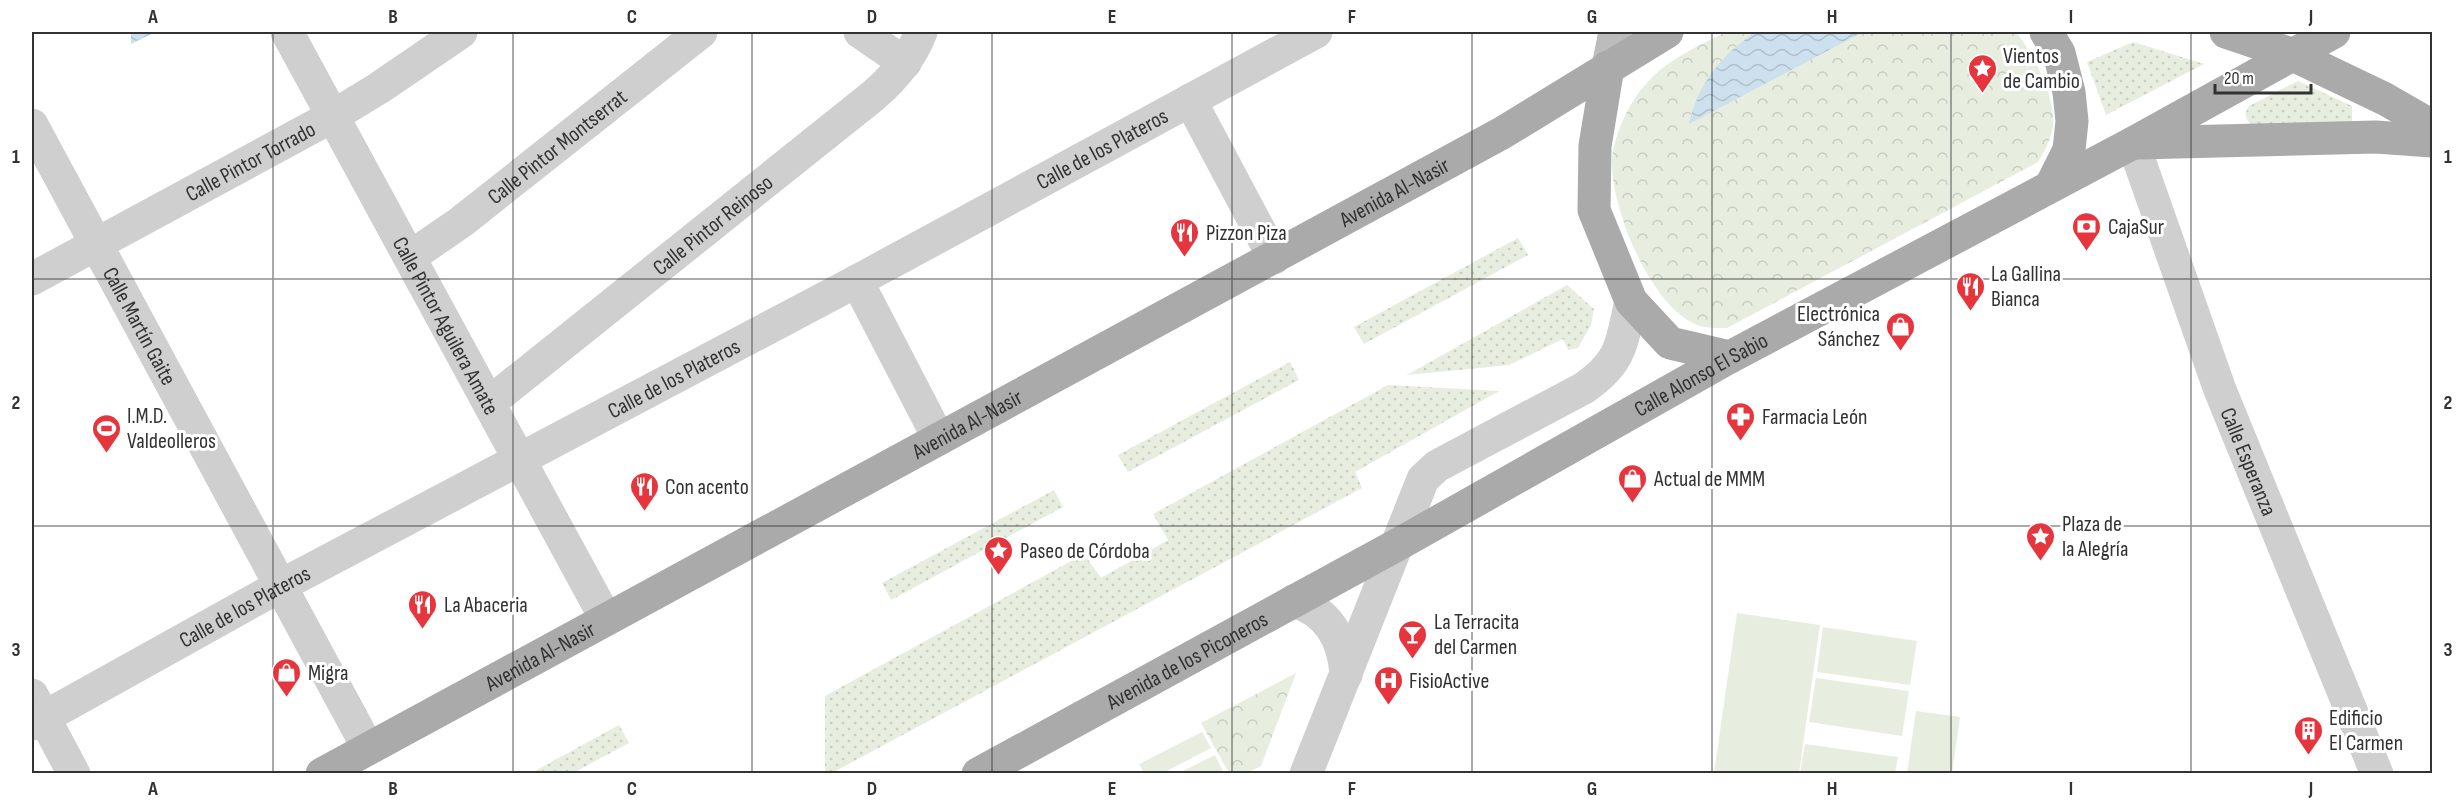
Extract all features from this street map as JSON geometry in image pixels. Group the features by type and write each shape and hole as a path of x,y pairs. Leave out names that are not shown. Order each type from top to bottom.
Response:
{"main road":[{"path":"1615,32 1595,146 1594,210 1631,302 1670,343 1730,357"},
{"name":"Avenida Al-Nasir","path":"322,774 1502,133 1667,32"},
{"path":"2046,32 2059,53 2069,92 2072,122 2069,150 2052,184"},
{"path":"2226,32 2291,54 2385,99 2433,126"},
{"name":"Calle Alonso El Sabio","path":"1397,545 1730,357 2133,143 2334,32"},
{"path":"2133,143 2376,137 2433,141"},
{"name":"Avenida de los Piconeros","path":"978,774 1397,545"}],"street":[{"name":"Calle Pintor Aguilera Amate","path":"287,32 606,619"},
{"name":"Calle Pintor Torrado","path":"32,279 333,116 379,88 461,32"},
{"name":"Calle Pintor Montserrat","path":"410,257 461,222 701,32"},
{"path":"860,32 905,63"},
{"name":"Calle Pintor Reinoso","path":"489,403 891,81 905,63 921,32"},
{"name":"Calle de los Plateros","path":"36,712 520,461 1316,32"},
{"path":"1190,100 1274,258"},
{"name":"Calle Martín Gaite","path":"32,125 368,748"},
{"name":"Calle Esperanza","path":"2133,143 2220,390 2377,774"},
{"path":"857,281 939,439"},
{"path":"1306,774 1420,486 1432,469 1584,388 1606,371 1618,355 1631,302"},
{"path":"1293,601 1318,612 1332,627 1343,650 1346,675"},
{"path":"36,712 74,774"}],"green space":[{"path":"1726,32 2016,32 2037,66 2048,93 2053,120 2051,136 2038,162 1727,328 1700,326 1676,311 1661,295 1636,253 1619,208 1614,186 1612,155 1621,124 1633,101 1654,75 1680,56"},
{"path":"2133,42 2204,64 2106,115 2087,62"},
{"path":"2298,81 2352,106 2352,124 2251,125 2246,116 2249,106"},
{"path":"1518,238 1528,255 1364,344 1354,327"},
{"path":"1567,285 1594,309 1591,325 1578,348 1568,350 1563,339 1509,365 1407,375"},
{"path":"1290,362 1299,380 1128,472 1118,455"},
{"path":"1388,385 1499,391 1355,472 1362,488 832,773 825,773 825,696 1084,554 1101,578 1168,540 1153,514"},
{"path":"1054,490 1063,507 891,600 882,583"},
{"path":"1737,613 1820,625 1799,773 1714,773"},
{"path":"1823,627 1917,641 1910,685 1817,672"},
{"path":"1296,673 1261,766 1247,773 1229,773 1201,723"},
{"path":"1816,678 1909,691 1902,736 1809,722"},
{"path":"1916,711 1960,717 1952,773 1907,773"},
{"path":"619,725 629,743 573,773 531,773"},
{"path":"1202,732 1211,748 1163,773 1144,773 1139,764"},
{"path":"1805,744 1898,757 1895,773 1800,773"},
{"path":"1215,755 1223,772 1179,773"}],"water":[{"path":"131,32 155,32 131,44"},
{"path":"1755,32 1863,32 1689,124 1698,96 1713,71 1732,50"}],"place":[{"name":"Vientos de Cambio","path":"1982,94"},
{"name":"CajaSur","path":"2087,252"},
{"name":"Pizzon Piza","path":"1185,258"},
{"name":"La Gallina Bianca","path":"1970,312"},
{"name":"Electrónica Sánchez","path":"1901,352"},
{"name":"Farmacia León","path":"1741,442"},
{"name":"I.M.D. Valdeolleros","path":"106,454"},
{"name":"Actual de MMM","path":"1633,504"},
{"name":"Con acento","path":"644,512"},
{"name":"Plaza de la Alegría","path":"2041,562"},
{"name":"Paseo de Córdoba","path":"999,576"},
{"name":"La Abaceria","path":"423,630"},
{"name":"La Terracita del Carmen","path":"1413,660"},
{"name":"Migra","path":"287,698"},
{"name":"FisioActive","path":"1388,706"},
{"name":"Edificio El Carmen","path":"2308,756"}]}
